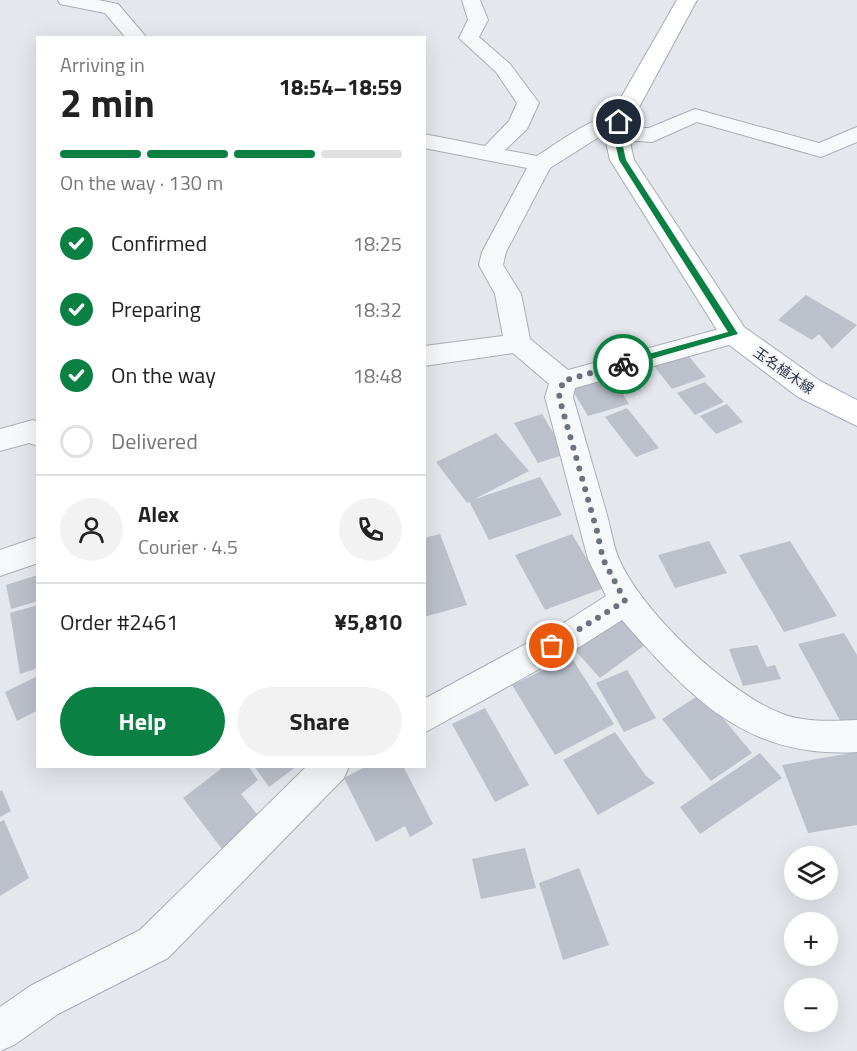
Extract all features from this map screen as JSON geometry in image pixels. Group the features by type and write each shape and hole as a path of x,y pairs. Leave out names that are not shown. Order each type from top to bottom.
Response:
{"main road":[{"path":"619,128 687,0"},
{"name":"玉名植木線","path":"619,128 622,160 734,334 809,389 857,414"}],"street":[{"path":"67,0 111,8 136,36"},
{"path":"471,0 478,20 470,38 503,68 528,103 519,124 497,145 493,153"},
{"path":"563,381 518,343 508,294 491,265 494,252 541,164 608,122 619,128 652,135 695,115 821,150 857,134"},
{"path":"426,141 541,164"},
{"path":"563,381 734,334"},
{"path":"426,356 518,343"},
{"path":"563,381 559,397 603,559 625,601 683,663 734,705 776,728 830,738 857,736"},
{"path":"0,440 33,431 36,433"},
{"path":"0,564 36,551"},
{"path":"426,716 560,642 625,601"},
{"path":"0,1031 44,1000 154,944 330,768"}],"building":[{"path":"806,295 857,325 832,349 819,334 812,340 778,320"},
{"path":"688,355 706,377 672,389 654,366"},
{"path":"611,375 629,404 588,416 570,386"},
{"path":"705,382 724,402 695,415 677,393"},
{"path":"727,404 743,422 716,434 700,416"},
{"path":"627,408 659,448 636,457 605,417"},
{"path":"542,414 566,454 538,463 514,423"},
{"path":"496,433 529,471 467,503 436,462"},
{"path":"540,477 562,515 489,540 469,501"},
{"path":"440,534 467,605 426,616 426,538"},
{"path":"572,534 604,588 545,610 515,555"},
{"path":"709,541 727,573 675,588 658,555"},
{"path":"790,541 837,616 784,632 739,555"},
{"path":"36,576 36,602 11,609 6,585"},
{"path":"36,606 36,669 20,674 10,613"},
{"path":"621,613 649,642 600,678 573,648"},
{"path":"844,633 857,655 857,720 842,724 798,644"},
{"path":"757,645 767,667 775,665 781,679 743,686 729,649"},
{"path":"571,657 614,724 555,755 512,685"},
{"path":"627,670 656,718 624,732 596,683"},
{"path":"36,677 36,711 17,721 5,692"},
{"path":"702,693 752,753 711,781 662,719"},
{"path":"485,708 529,785 495,802 452,724"},
{"path":"615,732 646,776 655,783 598,815 563,760"},
{"path":"857,752 857,825 808,833 782,765"},
{"path":"760,753 782,778 700,834 680,807"},
{"path":"249,768 258,780 241,794 260,818 222,849 183,798 221,769"},
{"path":"255,768 294,768 269,787"},
{"path":"363,768 404,768 433,824 410,837 405,826 376,842 344,778"},
{"path":"2,790 11,811 0,817 0,791"},
{"path":"4,820 29,878 0,896 0,822"},
{"path":"525,848 536,888 481,899 472,859"},
{"path":"579,868 609,945 563,960 539,883"}],"way so far":[{"path":"552,646 625,601 603,559 559,397 563,381 623,364"}],"route":[{"path":"619,122 618,138 622,160 734,334 623,364"}]}
